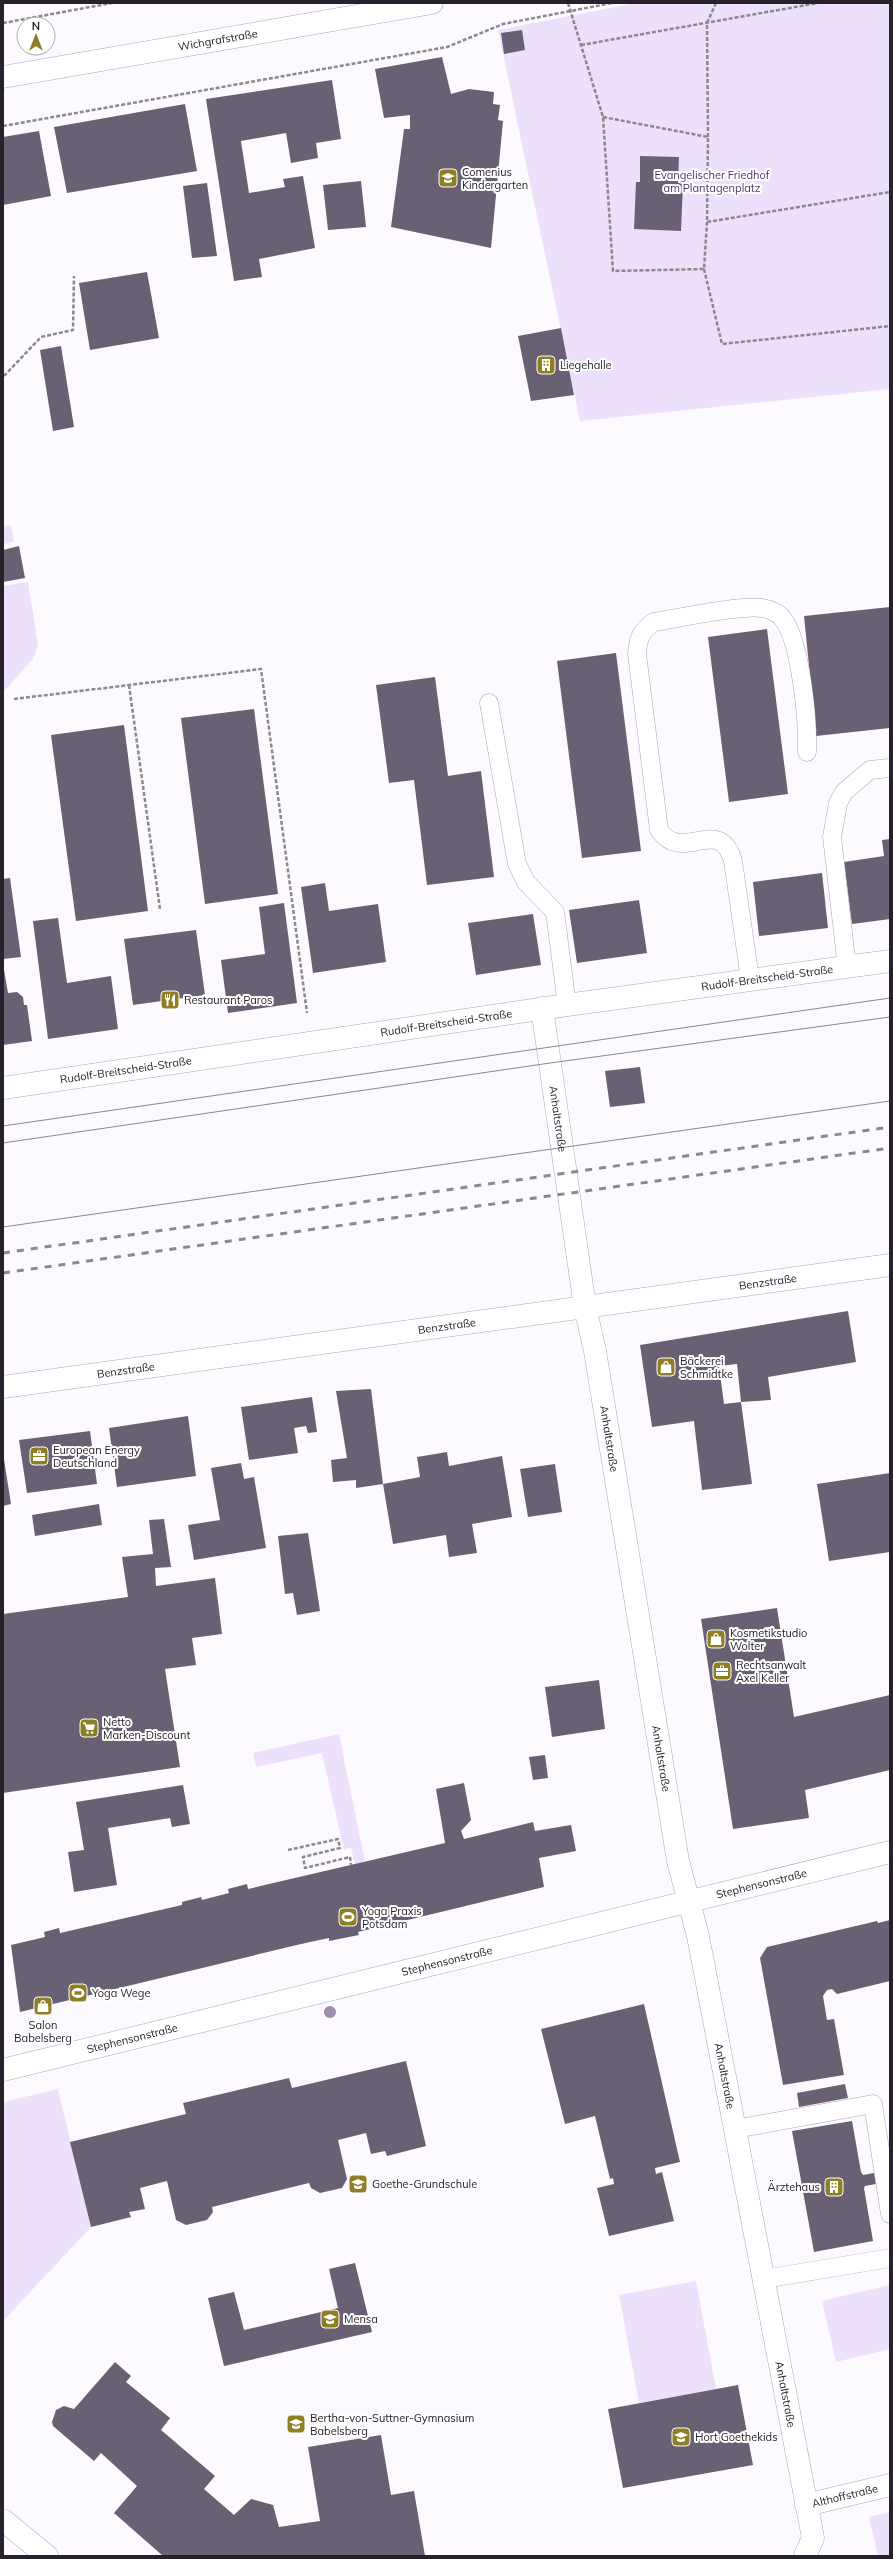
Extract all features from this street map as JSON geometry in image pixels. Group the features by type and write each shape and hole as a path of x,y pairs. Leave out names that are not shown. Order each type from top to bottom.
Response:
{"street":[{"name":"Wichgrafstraße","path":"3,76 432,3"},
{"name":"Rudolf-Breitscheid-Straße","path":"3,1088 542,1008 890,961"},
{"name":"Anhaltstraße","path":"542,1008 585,1307 595,1351 678,1862 698,1936 806,2505"},
{"name":"Benzstraße","path":"3,1387 890,1265"},
{"name":"Stephensonstraße","path":"3,2070 689,1900 890,1852"},
{"name":"Althoffstraße","path":"805,2556 813,2538 806,2505 890,2485"},
{"path":"3,2520 47,2556"}],"lane":[{"path":"750,979 733,861 727,848 716,839 674,844 665,840 659,830 637,654 638,641 643,630 654,622 751,608 773,611 783,618 794,642 808,725 807,752"},
{"path":"489,703 517,864 526,882 554,912 567,1005"},
{"path":"847,966 832,837 834,819 838,803 844,792 870,770 890,768"},
{"path":"735,2129 873,2104 890,2214"},
{"path":"764,2279 890,2258"}],"path":[{"path":"3,23 112,3"},
{"path":"568,3 604,116 613,271 704,269"},
{"path":"3,126 447,47 503,24 612,3"},
{"path":"716,3 707,23 707,222 704,269 722,344 890,326"},
{"path":"581,45 818,3"},
{"path":"604,116 708,138"},
{"path":"707,222 890,192"},
{"path":"4,376 41,338 73,330 74,276"},
{"path":"14,699 261,669 310,1042"},
{"path":"129,685 160,909"},
{"path":"288,1850 338,1839 340,1848 303,1857 305,1868 350,1856 351,1865"}],"green space":[{"name":"Evangelischer Friedhof am Plantagenplatz","path":"635,3 890,3 890,389 580,421 498,30"},
{"path":"11,525 14,542 3,544 3,526"},
{"path":"28,582 38,645 33,659 3,692 3,586"},
{"path":"339,1734 365,1862 355,1864 351,1848 344,1850 322,1753 256,1767 253,1753"},
{"path":"58,2089 91,2227 3,2321 3,2102"},
{"path":"696,2281 716,2389 639,2403 619,2295"},
{"path":"890,2285 890,2349 836,2362 822,2301"},
{"path":"890,2512 890,2556 878,2556 869,2517"}],"building":[{"path":"522,30 525,50 504,54 501,33"},
{"name":"Comenius Kindergarten","path":"442,57 451,94 469,89 494,92 493,104 500,105 498,120 503,121 491,248 391,227 404,129 410,129 410,115 384,118 375,69"},
{"path":"332,80 341,139 316,143 318,158 291,163 286,133 241,141 249,193 285,187 283,179 303,176 315,248 259,259 262,277 234,281 206,99"},
{"path":"185,104 197,171 67,193 54,127"},
{"path":"39,131 51,196 3,205 3,137"},
{"path":"640,156 679,157 678,183 683,183 681,231 634,229 636,182 640,182"},
{"path":"361,181 366,227 328,230 323,185"},
{"path":"207,183 217,256 192,258 183,186"},
{"path":"147,272 159,338 90,350 79,283"},
{"name":"Liegehalle","path":"561,328 574,395 531,401 518,336"},
{"path":"61,346 74,427 53,431 40,350"},
{"path":"19,546 25,578 3,582 3,550"},
{"path":"890,607 890,728 816,736 804,616"},
{"path":"767,629 788,794 729,802 708,637"},
{"path":"616,653 641,851 582,858 557,661"},
{"path":"435,677 448,776 481,771 494,877 427,885 414,780 389,783 376,685"},
{"path":"254,709 278,894 205,904 181,718"},
{"path":"124,725 148,911 76,921 51,735"},
{"path":"890,839 890,919 852,924 844,862 884,856 882,840"},
{"path":"822,873 828,928 759,936 753,882"},
{"path":"10,878 21,957 3,959 3,879"},
{"path":"325,883 329,911 378,904 386,962 313,973 301,887"},
{"path":"639,900 647,953 577,963 569,910"},
{"path":"284,903 297,1003 228,1013 221,960 265,954 259,907"},
{"path":"533,914 541,965 476,975 468,923"},
{"path":"58,918 67,983 111,976 118,1029 48,1039 33,921"},
{"path":"196,930 205,995 133,1005 124,939"},
{"path":"3,964 8,993 17,992 23,997 24,1005 27,1005 32,1041 3,1045"},
{"path":"640,1067 645,1103 610,1107 605,1071"},
{"path":"848,1311 856,1362 768,1377 771,1400 741,1402 752,1484 702,1490 694,1421 652,1427 640,1345","holes":["737,1364 741,1402 724,1404 719,1366"]},
{"path":"371,1389 383,1484 356,1488 356,1480 333,1482 331,1460 347,1458 336,1391"},
{"path":"312,1397 317,1432 308,1433 306,1426 294,1428 298,1453 249,1460 241,1407"},
{"path":"188,1416 196,1476 117,1487 109,1428"},
{"path":"90,1431 97,1484 27,1493 19,1440"},
{"path":"447,1452 449,1466 502,1456 512,1517 472,1524 477,1553 449,1557 446,1535 393,1544 383,1484 420,1477 417,1457"},
{"path":"3,1453 11,1504 3,1506"},
{"path":"241,1463 244,1479 254,1477 266,1548 194,1560 188,1525 220,1520 211,1468"},
{"path":"555,1464 562,1512 528,1517 520,1469"},
{"path":"890,1473 890,1552 829,1561 817,1484"},
{"path":"99,1504 102,1525 35,1536 32,1515"},
{"path":"164,1519 171,1567 155,1568 156,1586 215,1578 222,1634 192,1638 196,1665 165,1669 180,1767 3,1793 3,1614 128,1597 122,1557 153,1554 149,1520"},
{"path":"308,1533 320,1611 297,1615 293,1593 285,1594 278,1536"},
{"path":"777,1608 794,1717 890,1695 890,1770 805,1790 809,1818 733,1829 701,1619"},
{"path":"599,1680 605,1729 552,1737 545,1687"},
{"path":"545,1755 548,1778 533,1780 529,1757"},
{"path":"464,1783 471,1820 461,1831 464,1839 533,1822 535,1831 571,1825 576,1851 539,1858 544,1887 358,1932 359,1935 329,1941 329,1938 301,1944 20,2012 11,1945 45,1937 44,1932 59,1928 60,1933 182,1905 182,1902 201,1897 202,1900 229,1893 228,1889 247,1884 248,1889 445,1843 436,1789"},
{"path":"183,1785 190,1824 172,1827 170,1818 108,1828 117,1885 74,1892 68,1852 84,1850 76,1802"},
{"path":"890,1920 890,1981 837,1994 832,1989 827,1990 823,1996 827,2020 834,2019 844,2075 783,2085 760,1958 767,1947 877,1921 878,1923"},
{"path":"644,2004 680,2162 655,2168 656,2174 662,2172 674,2221 609,2236 597,2188 614,2184 613,2178 610,2179 595,2116 565,2124 541,2029"},
{"path":"406,2061 426,2146 387,2156 385,2151 371,2154 366,2133 338,2140 347,2179 342,2188 320,2193 311,2188 309,2183 212,2207 213,2212 207,2220 186,2225 176,2220 167,2181 140,2188 145,2209 129,2212 131,2217 91,2227 70,2142 186,2114 183,2103 289,2078 292,2088"},
{"path":"845,2084 848,2098 799,2107 797,2093"},
{"name":"Ärztehaus","path":"852,2121 861,2172 863,2175 874,2173 875,2178 876,2184 865,2186 864,2188 873,2241 814,2252 792,2131"},
{"name":"Mensa","path":"355,2263 372,2332 224,2366 208,2298 234,2292 244,2330 338,2308 329,2269"},
{"path":"115,2362 131,2376 126,2382 170,2418 161,2430 215,2476 204,2489 234,2515 251,2499 273,2505 279,2527 320,2521 308,2447 381,2435 391,2495 414,2491 425,2556 163,2556 114,2513 137,2486 101,2453 94,2461 53,2426 52,2422 56,2410 64,2406 74,2409"},
{"name":"Hort Goethekids","path":"738,2385 753,2465 623,2488 608,2409"}],"tram line":[{"path":"3,1126 890,998"},
{"path":"3,1143 550,1063 890,1017"},
{"path":"3,1227 890,1101"}],"railway":[{"path":"3,1253 890,1127"},
{"path":"3,1273 890,1148"}],"place":[{"name":"Comenius Kindergarten","path":"448,178"},
{"name":"Liegehalle","path":"546,365"},
{"name":"Restaurant Paros","path":"170,1000"},
{"name":"Bäckerei Schmidtke","path":"666,1367"},
{"name":"European Energy Deutschland","path":"39,1456"},
{"name":"Kosmetikstudio Wolter","path":"716,1639"},
{"name":"Rechtsanwalt Axel Keller","path":"722,1671"},
{"name":"Netto Marken-Discount","path":"89,1728"},
{"name":"Yoga Praxis Potsdam","path":"348,1917"},
{"name":"Yoga Wege","path":"78,1993"},
{"name":"Salon Babelsberg","path":"43,2006"},
{"name":"Goethe-Grundschule","path":"358,2184"},
{"name":"Ärztehaus","path":"834,2187"},
{"name":"Mensa","path":"330,2319"},
{"name":"Bertha-von-Suttner-Gymnasium Babelsberg","path":"296,2424"},
{"name":"Hort Goethekids","path":"681,2437"}]}
